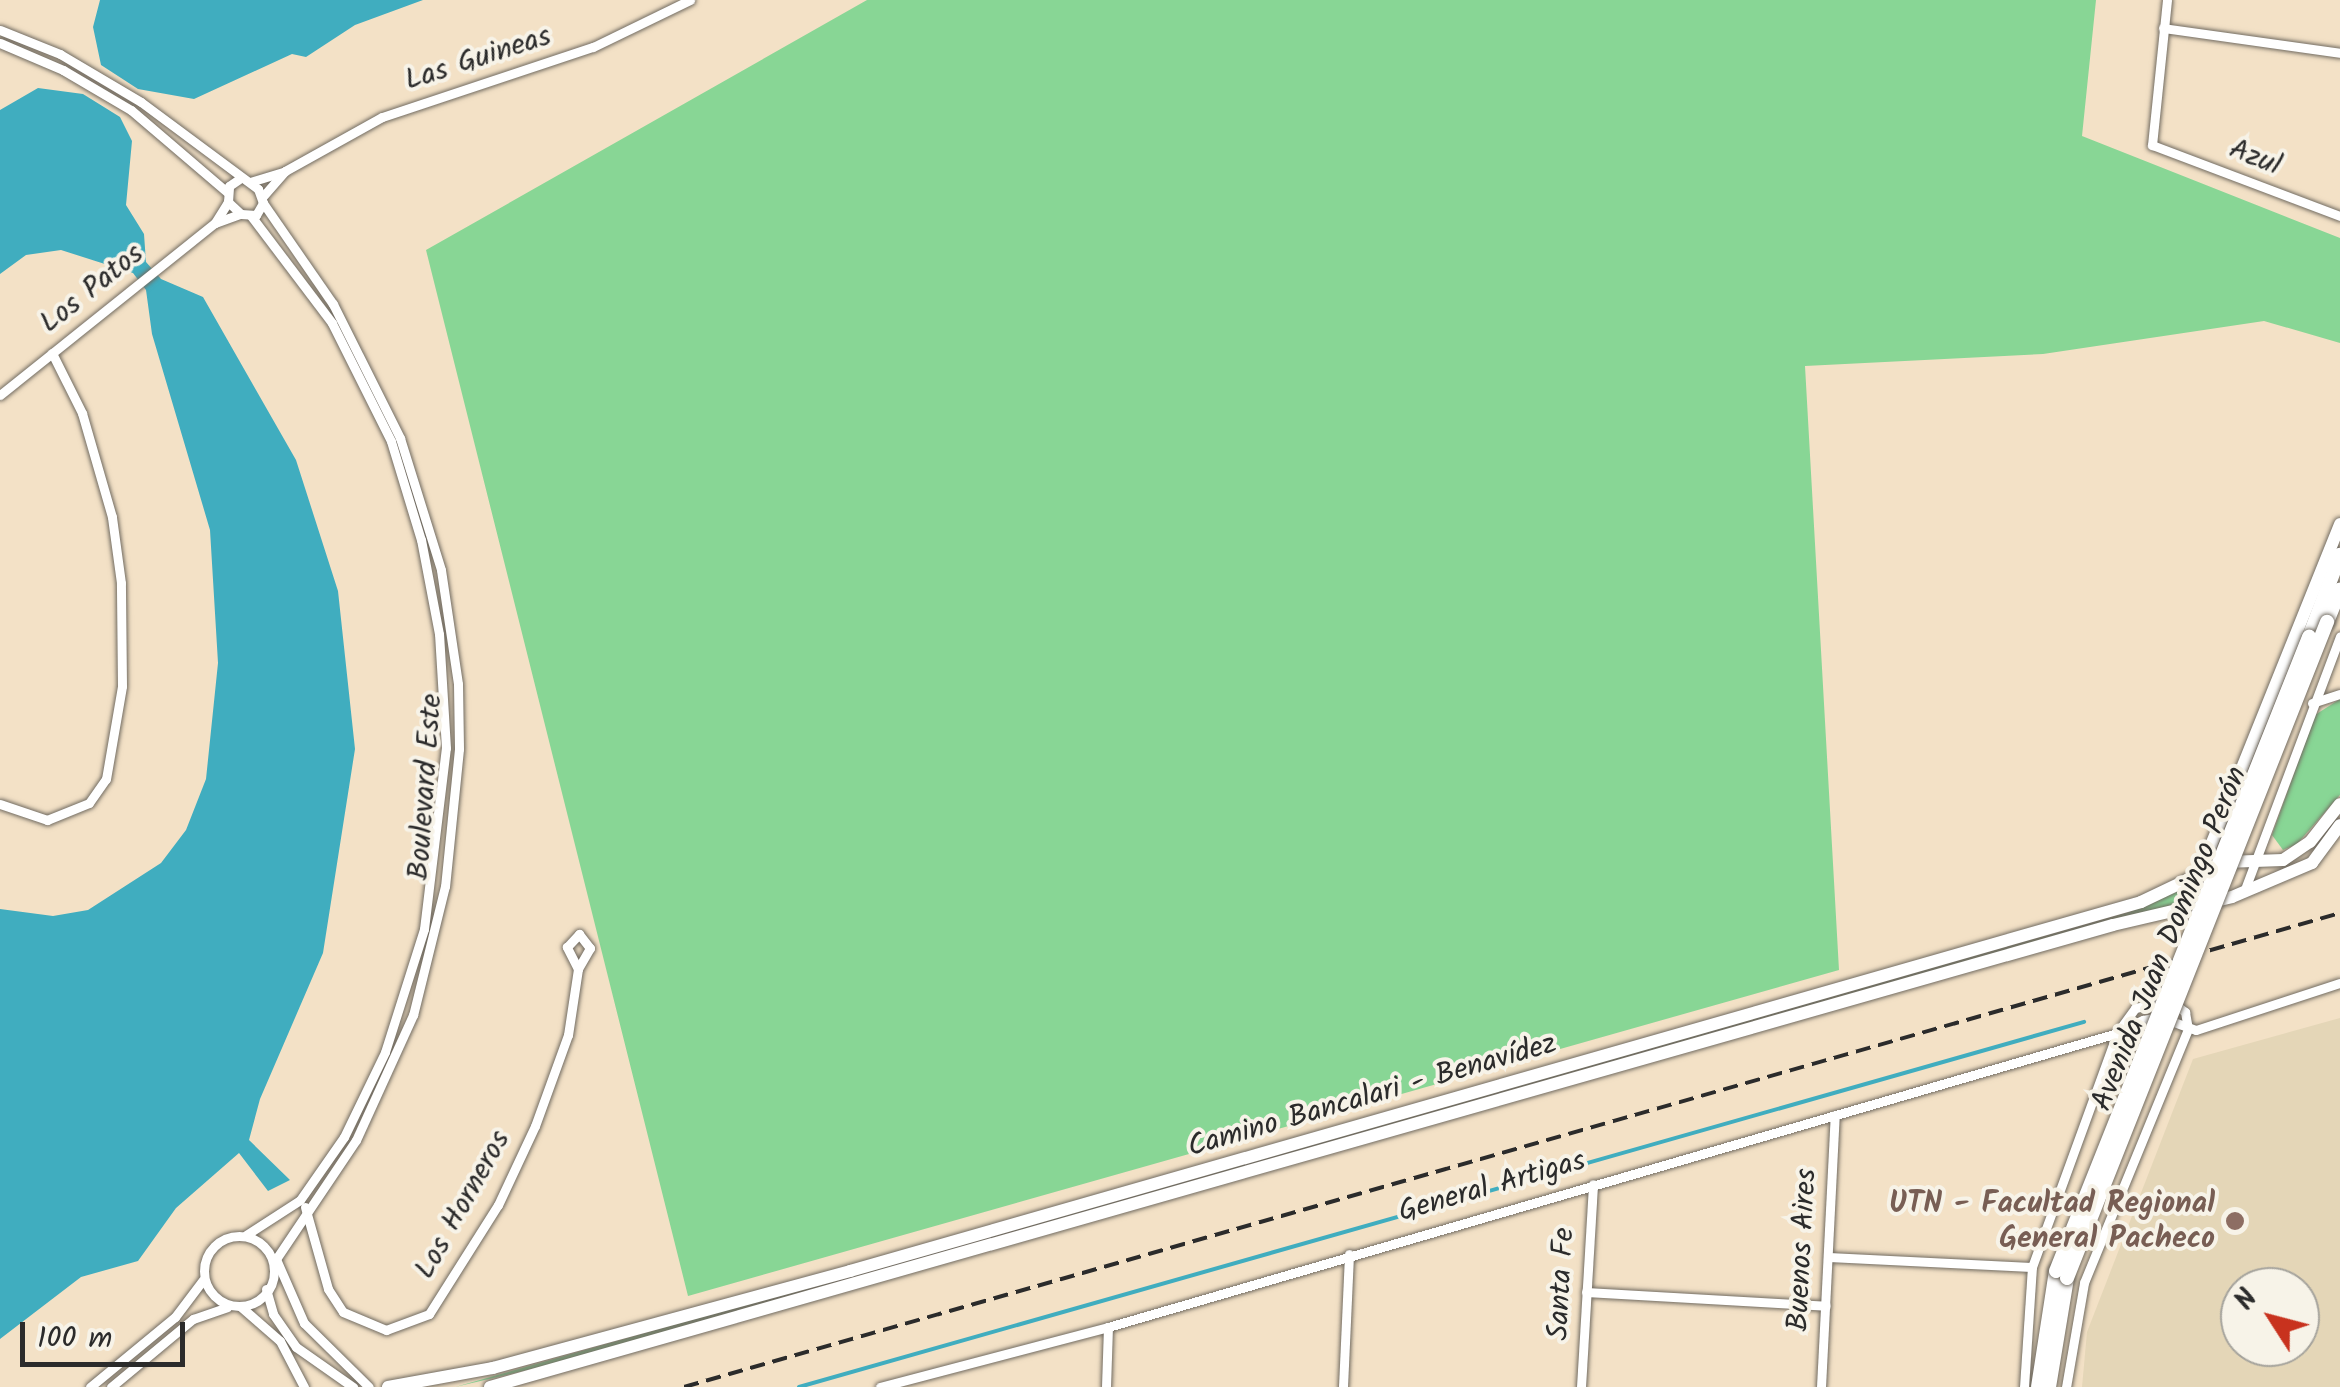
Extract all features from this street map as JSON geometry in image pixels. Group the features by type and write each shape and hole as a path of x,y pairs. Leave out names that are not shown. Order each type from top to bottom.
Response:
{"main road":[{"path":"2206,904 2201,870 2340,524"},
{"path":"2038,1387 2062,1274 2340,555"},
{"name":"Avenida Juan Domingo Perón","path":"2062,1274 2340,589"},
{"name":"Camino Bancalari - Benavídez","path":"388,1387 493,1368 850,1271 2140,902 2201,870 2260,859 2283,860 2302,850 2340,804"},
{"name":"Camino Bancalari - Benavídez","path":"490,1387 2114,924 2206,904 2312,863 2340,825"},
{"path":"2049,1387 2062,1274"}],"street":[{"name":"Las Guineas","path":"250,182 285,171 382,117 566,57 690,0"},
{"path":"2167,0 2163,28 2340,53"},
{"name":"Azul","path":"2163,28 2152,145 2340,216"},
{"path":"0,30 52,50 170,123 238,180 250,182"},
{"path":"0,43 46,62 163,133 227,197"},
{"path":"46,62 52,50"},
{"path":"163,133 170,123"},
{"name":"Las Guineas","path":"246,215 285,171"},
{"name":"Los Patos","path":"215,223 238,180"},
{"name":"Boulevard Este","path":"250,182 315,274 367,374 427,538 452,624 459,710 445,886 427,971 397,1056 356,1140 276,1259"},
{"name":"Boulevard Este","path":"227,197 296,269 367,374"},
{"name":"Los Patos","path":"0,395 215,223 246,215"},
{"path":"0,804 47,820 89,803 106,779 122,686 121,583 112,517 82,414 52,353"},
{"name":"Boulevard Este","path":"246,1236 300,1200 344,1137 385,1052 414,970 432,885 446,711 427,538"},
{"path":"2244,892 2260,859 2264,833 2340,636"},
{"path":"2312,703 2340,694"},
{"path":"446,711 459,710"},
{"path":"432,885 445,886"},
{"name":"Los Horneros","path":"300,1200 307,1210 328,1289 344,1312 386,1330 429,1314 488,1222 535,1126 568,1035 578,969"},
{"path":"2188,1029 2340,983"},
{"path":"2024,1387 2032,1267 2117,1033 2128,1014 2157,1000 2180,1006 2188,1029 2084,1284 2066,1387"},
{"name":"General Artigas","path":"880,1387 1108,1327 2117,1033 2160,1017 2188,1029"},
{"path":"385,1052 397,1056"},
{"name":"Buenos Aires","path":"1821,1387 1835,1115"},
{"name":"Santa Fe","path":"1581,1387 1593,1184"},
{"path":"90,1387 186,1306 216,1250 246,1236 276,1259 304,1322 369,1387"},
{"path":"1343,1387 1349,1254"},
{"path":"1828,1257 2032,1267"},
{"path":"276,1259 266,1289 273,1314 296,1347 353,1387"},
{"path":"202,1280 212,1298 234,1306 280,1341 304,1387"},
{"path":"111,1387 194,1319 234,1306 266,1289"},
{"path":"1586,1292 1826,1306"},
{"path":"186,1306 194,1319"},
{"path":"1106,1387 1108,1327"}],"shaded area":[{"name":"UTN - Facultad Regional General Pacheco","path":"2340,1018 2340,1387 2082,1387 2087,1332 2193,1059"}],"green space":[{"path":"867,0 2096,0 2082,136 2340,238 2340,343 2264,321 2043,354 1805,366 1839,970 688,1296 426,250"},
{"path":"2340,699 2340,795 2297,844 2283,850 2272,835 2315,715"},
{"path":"2190,885 2197,902 2129,915 582,1357 455,1387 2127,913"}],"water":[{"path":"100,0 423,0 355,25 306,57 292,54 194,99 138,89 101,65 93,27"},
{"path":"38,88 83,94 120,117 132,141 126,205 144,234 146,262 161,279 203,297 296,460 338,591 355,749 323,953 260,1099 249,1140 290,1180 268,1191 239,1153 176,1208 138,1261 81,1277 0,1339 0,909 53,916 88,910 161,863 186,830 206,779 218,663 210,530 152,334 146,290 133,273 61,250 26,255 0,274 0,110"}],"waterway":[{"path":"799,1387 2084,1022"}],"railway":[{"path":"684,1387 2340,913"}],"place":[{"name":"UTN - Facultad Regional General Pacheco","path":"2235,1221"}]}
